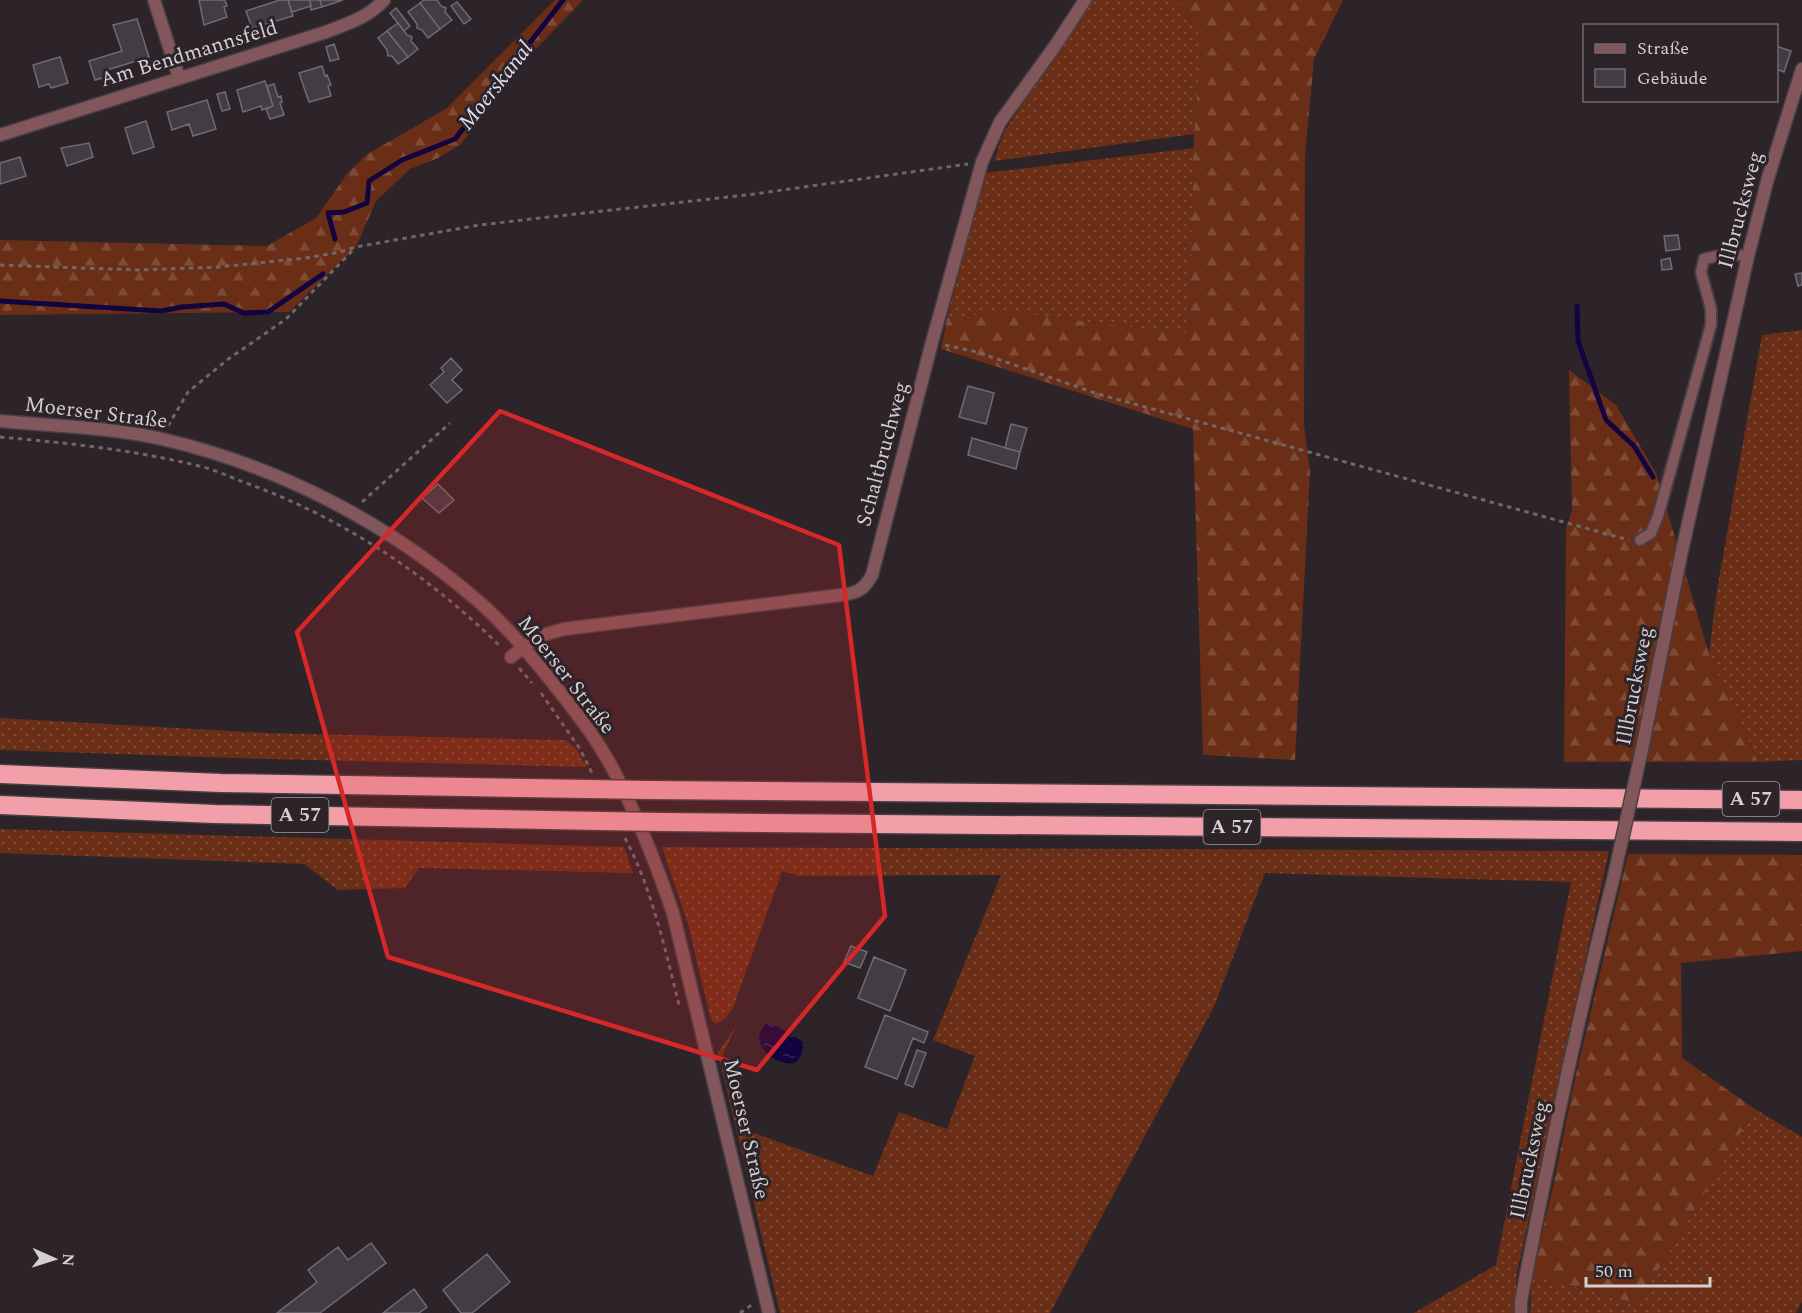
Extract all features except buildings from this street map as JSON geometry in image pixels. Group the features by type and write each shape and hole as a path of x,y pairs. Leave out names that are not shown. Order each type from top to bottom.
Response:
{"highway":[{"name":"A 57","path":"0,774 220,783 592,785 648,790 1802,800"},
{"name":"A 57","path":"0,805 215,814 662,822 1802,832"}],"street":[{"path":"154,0 179,78"},
{"name":"Am Bendmannsfeld","path":"0,135 326,32 356,21 377,8 384,0"},
{"name":"Schaltbruchweg","path":"511,657 537,637 564,629 841,596 857,593 866,586 872,575 932,342 982,162 1000,122 1085,0"},
{"name":"Illbrucksweg","path":"1521,1313 1521,1301 1531,1248 1575,1039 1614,876 1681,555 1748,256 1768,178 1797,100 1802,69"},
{"name":"Moerser Straße","path":"0,422 109,430 162,439 266,471 351,512 412,548 479,602 523,647 587,728 616,773 652,850 676,924 769,1313"}],"lane":[{"path":"1640,540 1651,533 1658,516 1711,326 1712,309 1701,272 1704,259 1725,254 1748,256"}],"path":[{"path":"0,266 140,270 218,267 306,258 479,225 754,194 982,162"},
{"path":"162,439 188,392 227,360 286,319 356,247"},
{"path":"932,342 976,352 1120,400 1632,541 1640,540"},
{"path":"351,512 450,423"},
{"path":"0,437 108,447 204,468 278,494 325,516 370,542 431,584 511,657 533,684"},
{"path":"541,693 580,749 592,785"},
{"path":"623,833 634,854 661,935 681,1014"},
{"path":"750,1294 754,1313"}],"highlighted area":[{"path":"500,411 839,545 885,916 757,1070 388,957 297,632"}],"green space":[{"path":"555,0 583,0 531,54 460,145 438,158 410,169 376,201 356,247 289,312 0,315 0,240 267,246 316,218 347,174 366,155 447,108"},
{"path":"1090,0 1177,0 1202,39 1194,134 994,161 1004,132"},
{"path":"1177,0 1343,0 1314,59 1305,156 1304,425 1310,471 1295,760 1203,755 1193,429 941,349 947,318 1006,312 1189,334 1194,134 1202,39"},
{"path":"1194,148 1189,334 1006,312 947,318 985,173"},
{"path":"1802,330 1802,760 1758,762 1709,654 1717,590 1762,335"},
{"path":"1569,370 1616,405 1656,473 1709,654 1758,762 1564,762 1566,528 1572,510"},
{"path":"0,718 267,733 566,740 577,750 586,767 0,750"},
{"path":"0,829 624,847 633,873 419,868 405,888 338,890 304,864 0,853"},
{"path":"662,847 1609,851 1517,1273 1514,1313 1414,1313 1496,1265 1571,882 1265,873 1214,1007 1050,1313 780,1313 718,1053 737,1024 723,1054 740,1128 873,1176 899,1112 947,1129 975,1056 933,1040 1001,875 799,876 782,871 733,1008 725,1019 716,1024 711,1020 688,924"},
{"path":"1628,854 1802,855 1802,951 1681,963 1682,1058 1755,1109 1638,1304 1532,1275"},
{"path":"1755,1109 1802,1137 1802,1302 1796,1313 1530,1313 1532,1275 1638,1304"}],"water":[{"path":"767,1023 802,1041 804,1045 798,1061 790,1064 767,1054 759,1040 761,1031"}],"waterway":[{"name":"Moerskanal","path":"335,239 328,213 344,212 367,203 369,181 402,160 455,139 563,0"},
{"name":"Moerskanal","path":"0,301 161,311 224,304 244,313 268,312 323,274"},
{"path":"1577,306 1578,341 1606,420 1634,446 1653,477"}]}
